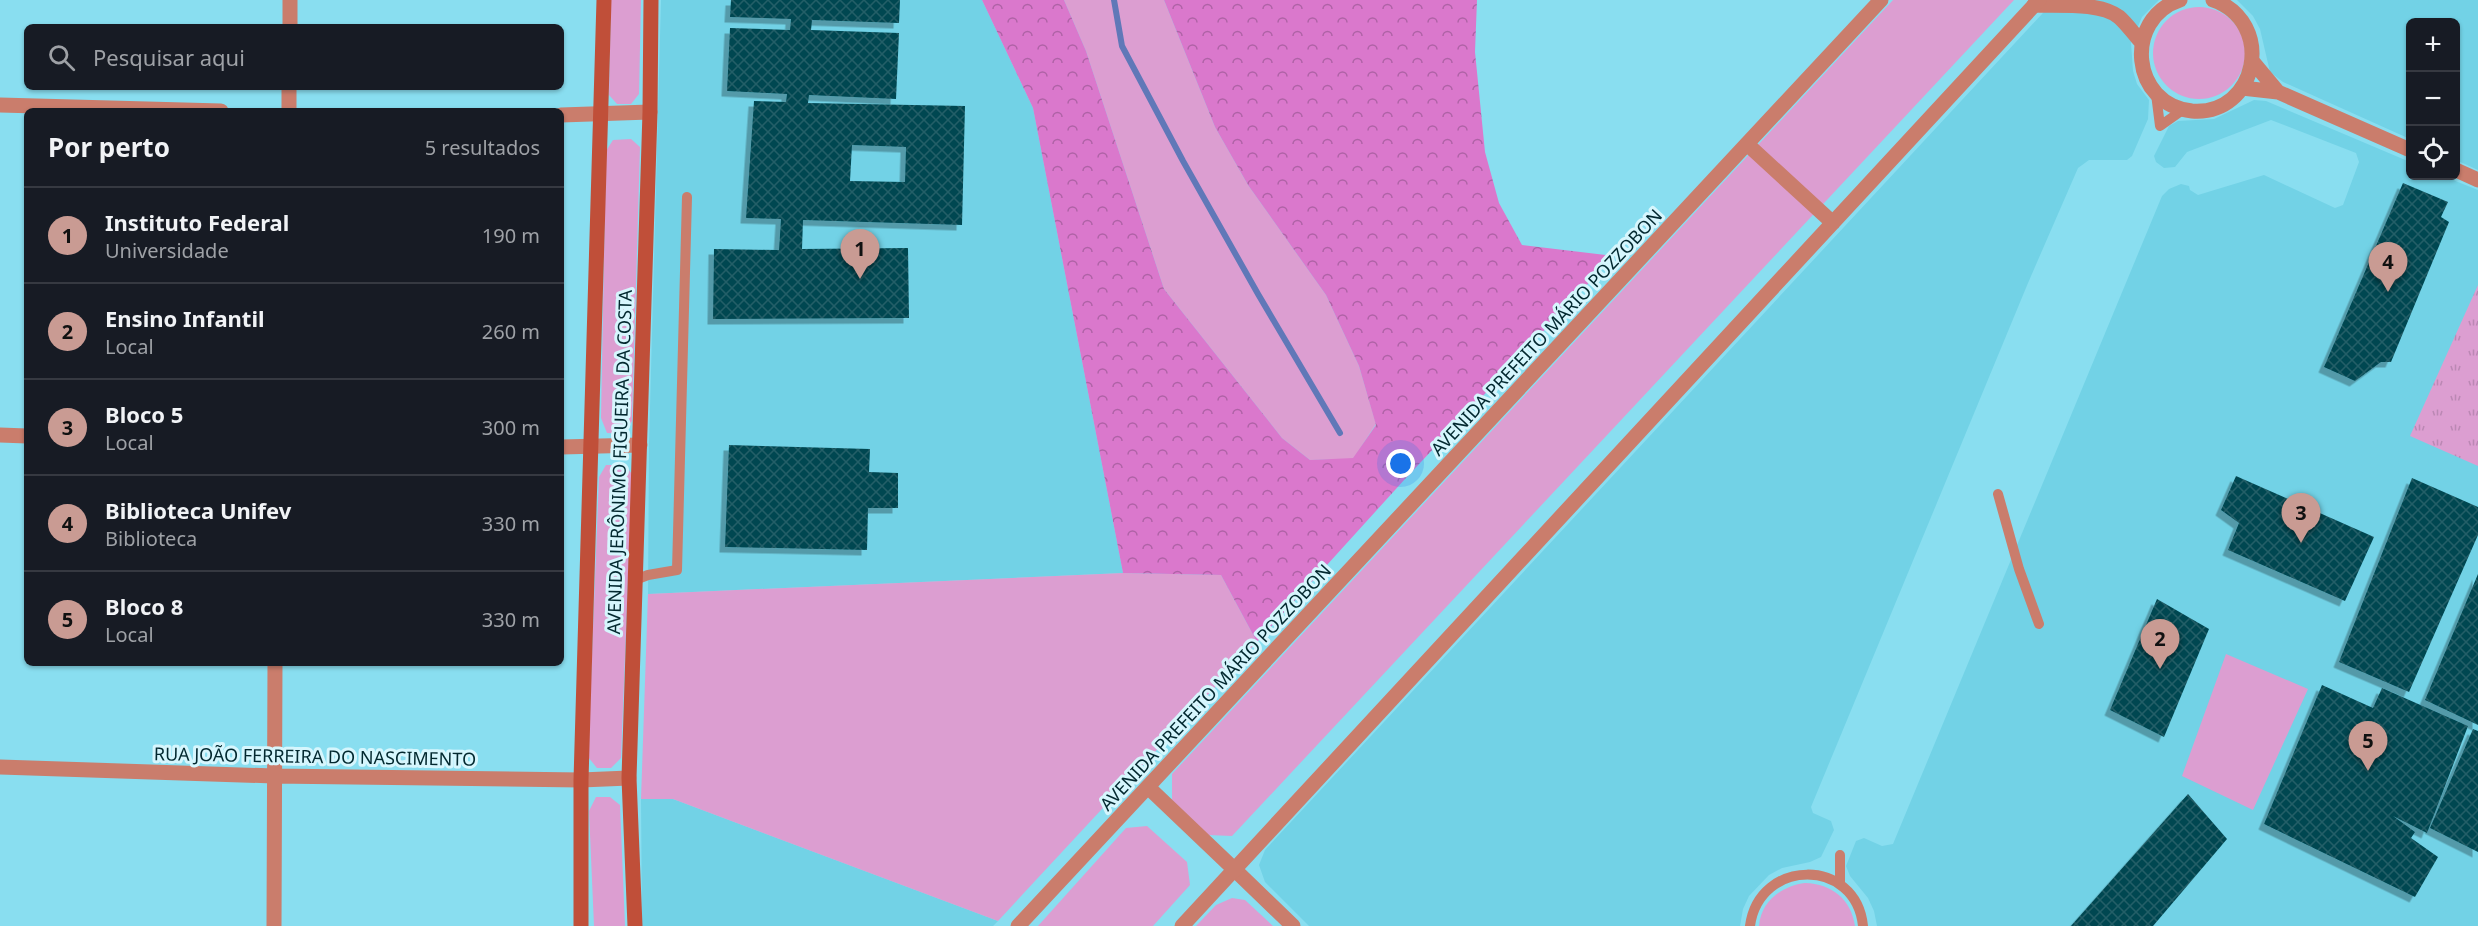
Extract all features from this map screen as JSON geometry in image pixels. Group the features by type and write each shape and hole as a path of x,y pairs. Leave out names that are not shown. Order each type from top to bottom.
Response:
{"main road":[{"name":"AVENIDA JERÔNIMO FIGUEIRA DA COSTA","path":"581,926 581,780 604,0"},
{"name":"AVENIDA JERÔNIMO FIGUEIRA DA COSTA","path":"635,926 628,778 650,112 651,0"}],"street":[{"path":"290,0 290,24"},
{"name":"AVENIDA PREFEITO MÁRIO POZZOBON","path":"1018,926 1881,0"},
{"path":"2180,0 2165,7 2146,28 2141,42 2142,69 2147,82 2167,102 2184,109 2207,110 2221,106 2242,88 2253,62 2250,36 2245,25 2237,14 2215,0"},
{"path":"1182,926 2037,2 2084,6 2118,16 2141,42"},
{"path":"2253,62 2278,92"},
{"path":"2242,88 2278,92 2406,148"},
{"path":"289,108 290,90"},
{"path":"0,105 110,108"},
{"path":"564,115 650,112"},
{"path":"1747,144 1833,223"},
{"path":"2460,172 2478,180"},
{"path":"0,435 24,436"},
{"path":"564,447 640,445"},
{"path":"274,926 275,666"},
{"name":"RUA JOÃO FERREIRA DO NASCIMENTO","path":"0,767 274,776 581,780 628,778"},
{"path":"1149,788 1293,926"}],"lane":[{"path":"2156,93 2160,126 2184,109"},
{"path":"635,580 648,575 677,570 687,197"},
{"path":"1998,494 2019,569 2039,624"},
{"path":"1826,877 1840,855 1840,884"},
{"path":"1750,926 1755,907 1764,893 1777,883 1792,876 1809,874 1826,877 1840,884 1853,897 1862,915 1863,926"}],"shaded area":[{"path":"661,0 982,0 1033,108 1123,573 648,594 649,445"},
{"path":"2055,0 2159,0 2142,17 2131,43 2133,71 2137,84 2149,100 2148,119 2132,156 2127,160 2089,160 2078,168 1811,807 1813,813 1831,821 1834,830 1821,857 1810,862 1782,868 1769,875 1749,896 1743,909 1740,926 1309,926 1265,882 1259,865 1265,850"},
{"path":"2237,0 2478,0 2478,170 2460,162 2460,18 2406,18 2406,137 2283,82 2270,72 2260,29 2253,16"},
{"path":"2254,100 2266,101 2406,160 2406,180 2453,180 2478,190 2478,926 1877,926 1868,898 1850,876 1846,866 1856,841 1864,838 1882,846 1893,844 2162,196 2169,189 2181,184 2189,186 2190,190 2198,195 2264,175 2335,208 2343,205 2359,162 2356,153 2271,120 2187,152 2175,167 2164,168 2156,162 2154,156 2169,126 2178,121 2214,119"},
{"path":"641,799 673,799 998,921 993,926 642,926"}],"green space":[{"path":"611,0 641,0 639,94 631,104 617,104 609,95"},
{"path":"982,0 1064,0 1086,51 1164,289 1282,438 1310,460 1353,458 1376,425 1359,366 1326,295 1248,185 1215,127 1164,0 1477,0 1475,52 1485,152 1499,203 1522,245 1614,256 1405,479 1257,642 1221,575 1123,573 1033,108"},
{"path":"1064,0 1164,0 1215,127 1248,185 1326,295 1359,366 1376,424 1353,459 1310,460 1282,438 1164,289 1086,51"},
{"path":"1893,0 2014,0 1232,836 1208,835 1172,800 1172,774"},
{"path":"2190,7 2208,7 2225,14 2238,27 2245,44 2245,62 2238,79 2225,92 2208,99 2190,99 2173,92 2160,79 2153,62 2153,44 2160,27 2173,14"},
{"path":"631,139 640,147 632,421 624,434 607,433 601,418 606,151 613,140"},
{"path":"2478,285 2478,466 2410,436"},
{"path":"606,465 625,465 632,474 621,758 611,768 597,768 588,757 599,477"},
{"path":"1123,573 1221,575 1257,642 998,921 673,799 641,799 648,594"},
{"path":"2226,654 2308,689 2253,810 2182,776"},
{"path":"596,797 610,797 620,805 625,926 594,926 589,811"},
{"path":"1147,826 1187,862 1190,885 1153,926 1038,926 1126,828"},
{"path":"1805,883 1824,886 1839,895 1849,908 1855,926 1759,926 1764,909 1774,896 1788,887"},
{"path":"1232,898 1245,900 1273,926 1196,926 1216,905"}],"building":[{"path":"731,0 900,0 899,23 812,20 811,30 899,33 896,99 809,95 808,103 965,106 962,225 803,220 802,249 908,248 909,318 713,319 714,249 779,250 781,219 746,218 754,101 786,102 787,94 727,91 730,28 790,30 791,19 730,17","holes":["852,145 906,147 905,182 850,181"]},
{"path":"2403,183 2448,202 2441,217 2449,222 2391,362 2381,362 2355,381 2324,367"},
{"path":"729,445 870,449 869,472 898,473 898,508 868,508 867,550 725,547"},
{"path":"2236,476 2374,537 2345,601 2228,550 2239,523 2221,510"},
{"path":"2412,478 2478,507 2478,535 2409,692 2339,662"},
{"path":"2478,574 2478,725 2425,700"},
{"path":"2157,599 2209,629 2164,737 2110,710"},
{"path":"2322,685 2373,708 2382,688 2468,726 2427,833 2393,816 2415,832 2411,838 2438,857 2415,897 2264,824"},
{"path":"2473,729 2478,731 2478,852 2430,828"},
{"path":"2188,794 2227,839 2153,926 2071,926"}],"waterway":[{"path":"1114,0 1122,46 1183,161 1340,433"}],"place":[{"name":"Instituto Federal","path":"860,279"},
{"name":"Biblioteca Unifev","path":"2388,292"},
{"name":"Bloco 5","path":"2301,543"},
{"name":"Ensino Infantil","path":"2160,669"},
{"name":"Bloco 8","path":"2368,771"}]}
